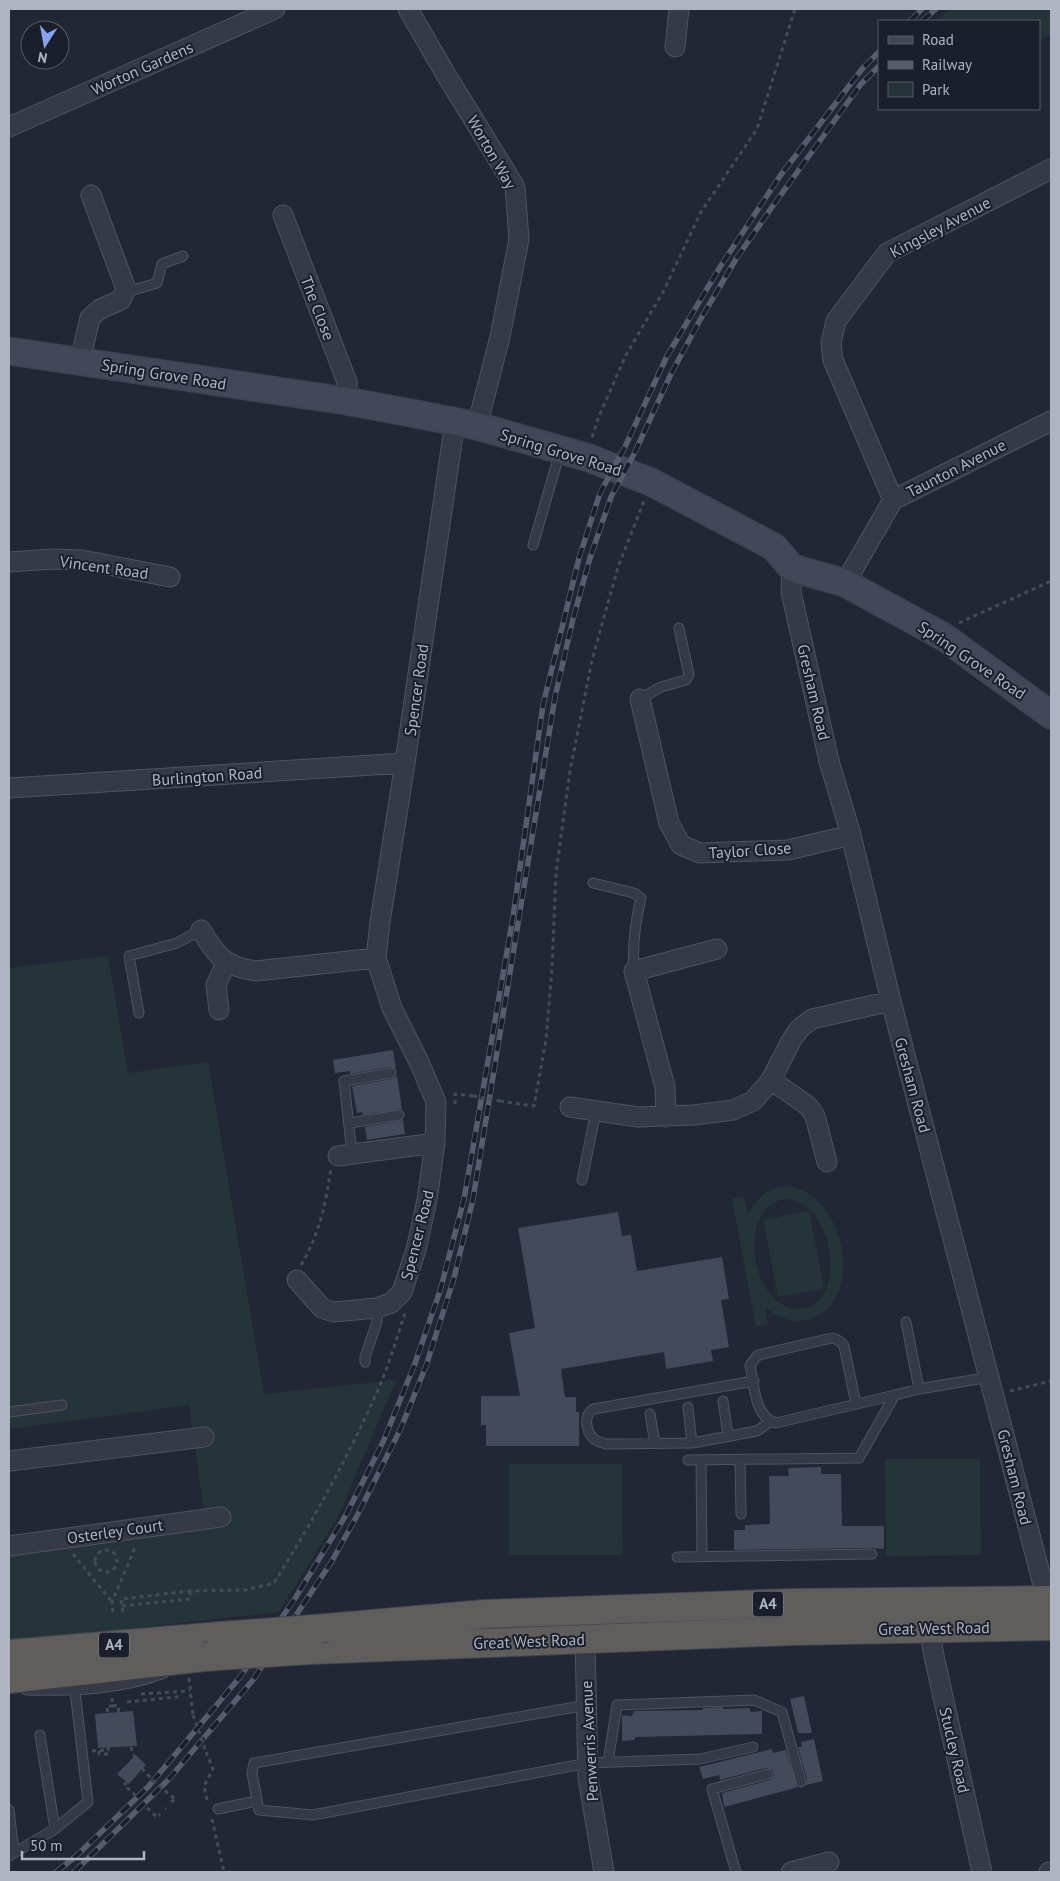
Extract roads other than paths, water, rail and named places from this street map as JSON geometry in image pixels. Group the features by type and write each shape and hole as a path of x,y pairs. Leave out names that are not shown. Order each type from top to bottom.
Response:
{"highway":[{"name":"Great West Road","path":"204,1655 327,1628 485,1614 792,1603 1050,1609"},
{"name":"Great West Road","path":"11,1664 310,1650 929,1627 1050,1609"}],"main road":[{"name":"Spring Grove Road","path":"9,351 346,401 466,424 586,457 651,482 774,547 792,568 845,583 944,637 1051,715"}],"street":[{"name":"Worton Gardens","path":"9,127 275,9"},
{"name":"Worton Way","path":"408,9 444,73 515,187 520,239 500,337 466,424"},
{"path":"675,47 679,9"},
{"name":"Kingsley Avenue","path":"893,500 833,360 831,343 836,321 887,253 1051,169"},
{"path":"80,361 90,318 100,309 121,300 126,289 91,195"},
{"name":"The Close","path":"283,215 347,382 346,401"},
{"name":"Taunton Avenue","path":"845,583 893,500 1051,421"},
{"name":"Spencer Road","path":"297,1280 322,1308 333,1312 377,1308 391,1303 402,1292 416,1250 427,1200 435,1144 436,1102 419,1062 392,1008 376,958 405,763 466,424"},
{"name":"Vincent Road","path":"9,562 54,559 82,560 170,577"},
{"name":"Gresham Road","path":"792,568 791,592 829,761 851,835 891,1001 1050,1609"},
{"name":"Taylor Close","path":"640,699 669,823 681,845 700,853 788,850 851,835"},
{"name":"Burlington Road","path":"9,788 405,763"},
{"path":"201,930 210,946 226,962 240,969 256,971 376,958"},
{"path":"666,1117 665,1087 634,970 717,949"},
{"path":"219,1010 216,985 226,962"},
{"path":"570,1107 638,1117 694,1116 733,1110 753,1101 771,1080 799,1029 812,1019 891,1001"},
{"path":"771,1080 808,1106 815,1116 827,1162"},
{"path":"345,1155 435,1144"},
{"path":"9,1461 204,1437"},
{"name":"Osterley Court","path":"9,1546 221,1517"},
{"name":"Stucley Road","path":"929,1627 982,1872"},
{"name":"Penwerris Avenue","path":"585,1639 588,1778 603,1872"},
{"path":"791,1872 828,1862"}],"lane":[{"path":"126,289 137,289 157,283 162,264 183,256"},
{"path":"533,545 560,449"},
{"path":"640,699 661,687 686,680 689,675 679,628"},
{"path":"593,883 634,893 641,898 632,948 634,970"},
{"path":"139,1013 129,956 178,943 201,930"},
{"path":"345,1155 350,1123 344,1080 392,1073"},
{"path":"582,1180 596,1111"},
{"path":"350,1123 399,1115"},
{"path":"365,1362 365,1356 377,1322 377,1308"},
{"path":"906,1322 919,1389"},
{"path":"856,1404 844,1346 841,1341 832,1338 758,1354 750,1365 760,1410 763,1415 776,1423 895,1395 919,1389 993,1386"},
{"path":"754,1380 594,1409 590,1411 587,1417 587,1429 597,1441 606,1444 692,1443 757,1431 771,1421"},
{"path":"688,1460 859,1458 895,1395"},
{"path":"723,1401 728,1436"},
{"path":"9,1412 62,1405"},
{"path":"688,1407 692,1443"},
{"path":"650,1414 655,1443"},
{"path":"701,1460 702,1557"},
{"path":"740,1460 741,1514"},
{"path":"678,1557 872,1554"},
{"path":"11,1664 75,1691 145,1680 204,1655"},
{"path":"9,1810 11,1854 55,1829 88,1802 75,1691"},
{"path":"608,1762 617,1704 754,1700 782,1712 801,1782"},
{"path":"587,1705 254,1763 252,1773 259,1810 313,1815 588,1762 700,1759 754,1747"},
{"path":"40,1735 55,1829"},
{"path":"736,1872 712,1789 768,1774"},
{"path":"218,1809 257,1801"}],"railway":[{"path":"911,20 922,9"},
{"path":"923,20 936,9"},
{"path":"56,1872 75,1857 148,1787 240,1677 294,1600 346,1515 383,1442 414,1366 440,1291 464,1199 513,917 543,705 579,558 600,493 624,449 667,356 720,267 780,176 862,69 878,53"},
{"path":"74,1872 168,1780 253,1680 332,1561 401,1428 426,1366 454,1278 473,1199 555,697 573,619 590,558 611,497 634,454 671,374 736,259 861,84 878,67"}]}
